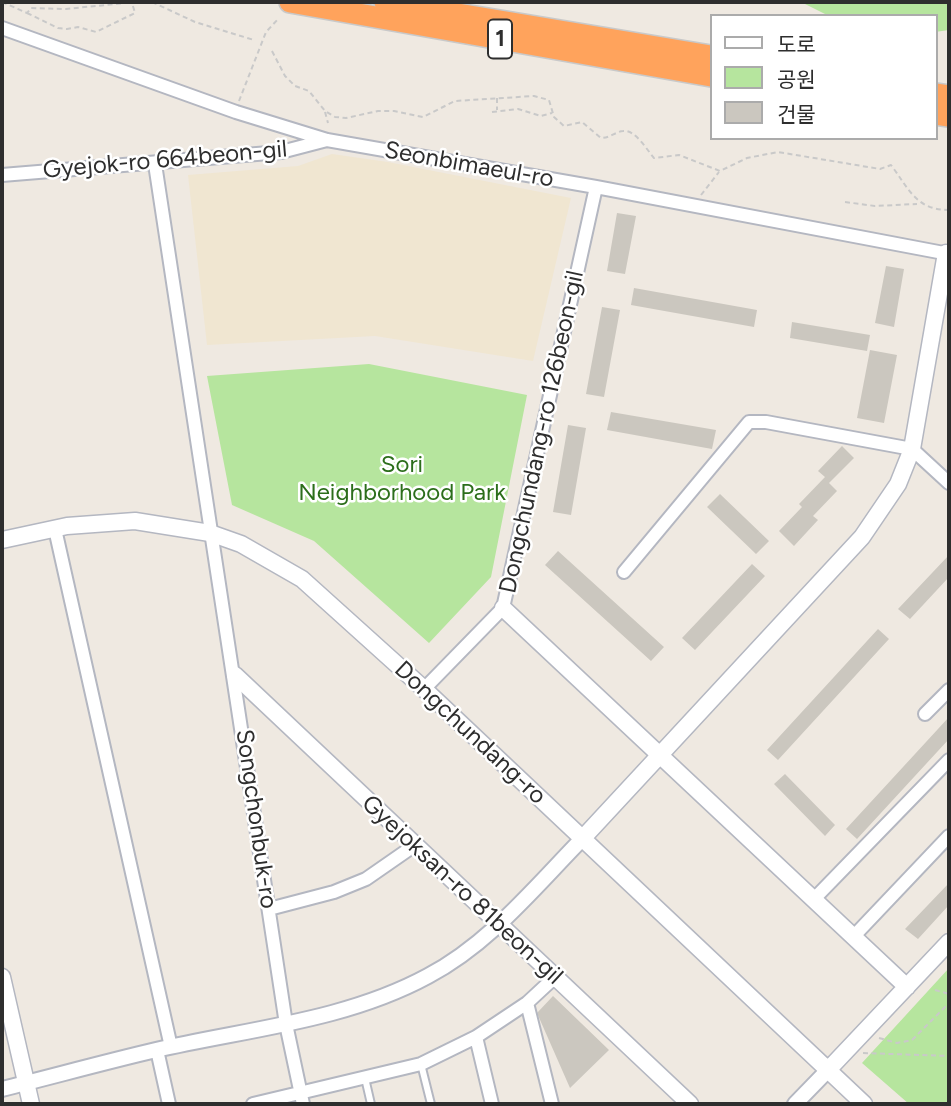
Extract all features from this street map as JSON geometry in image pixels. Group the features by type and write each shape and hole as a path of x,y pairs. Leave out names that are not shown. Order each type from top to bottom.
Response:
{"highway":[{"name":"1","path":"385,2 710,57"},
{"name":"1","path":"284,10 710,76"}],"main road":[{"path":"582,839 862,537 898,484 912,449 948,254"},
{"name":"Dongchundang-ro","path":"2,540 55,529 135,520 209,533 241,544 302,579 424,689 864,1104"},
{"path":"503,608 907,987"},
{"name":"Gyejoksan-ro 81beon-gil","path":"234,675 690,1104"},
{"path":"828,1070 949,942"},
{"path":"2,977 31,1104"}],"street":[{"name":"Seonbimaeul-ro","path":"2,28 236,112 327,139 948,254"},
{"name":"Gyejok-ro 664beon-gil","path":"2,174 281,152 327,139"},
{"name":"Songchonbuk-ro","path":"155,164 209,533 234,675 286,1024 301,1099"},
{"name":"Dongchundang-ro 126beon-gil","path":"424,689 503,608 596,187"},
{"path":"624,572 749,422 766,422 912,449 949,483"},
{"path":"55,529 164,1048 169,1104"},
{"path":"925,715 949,690"},
{"path":"814,899 949,760"},
{"path":"853,936 949,836"},
{"path":"2,1089 164,1048 286,1024 370,1000 428,976 475,946 582,839"},
{"path":"269,909 334,892 366,879 415,845"},
{"path":"253,1104 301,1099 365,1078 421,1064 476,1037 527,1003 555,977"},
{"path":"527,1003 552,1104"},
{"path":"476,1037 492,1104"},
{"path":"795,1104 828,1070"}],"lane":[{"path":"421,1064 431,1104"},
{"path":"365,1078 371,1104"}],"path":[{"path":"2,2 58,28 78,27 96,32 135,13 133,2 58,9 31,8 27,13"},
{"path":"152,2 195,22 254,40"},
{"path":"236,112 266,32 284,10"},
{"path":"272,51 285,76 295,86 309,91 325,111 335,117 346,118 378,111 394,111 423,117 455,101 534,96 549,100 557,122 564,126 582,122 601,138 630,131 654,158 679,155 720,171"},
{"path":"497,98 497,111"},
{"path":"492,112 518,109 541,116 553,113"},
{"path":"325,111 328,123"},
{"path":"699,197 720,171 747,158 778,152 880,169 891,164 919,204"},
{"path":"845,202 875,206 919,204 936,211 949,211"},
{"path":"935,989 949,994"},
{"path":"879,1038 897,1043 912,1040 949,1003"},
{"path":"845,1052 949,1056"}],"shaded area":[{"path":"332,154 388,162 571,198 533,361 375,336 207,345 188,175 298,166"}],"green space":[{"path":"801,2 949,2 949,30 937,32 937,14 825,14"},
{"name":"Sori Neighborhood Park","path":"369,364 527,395 491,577 429,643 314,541 232,505 207,376"},
{"path":"949,968 949,1104 909,1104 862,1063"}],"building":[{"path":"617,213 636,216 625,274 607,271"},
{"path":"886,266 904,269 894,327 875,323"},
{"path":"634,288 757,310 754,327 631,305"},
{"path":"602,307 620,310 604,397 586,394"},
{"path":"792,322 870,335 867,351 790,338"},
{"path":"870,350 897,355 884,423 857,418"},
{"path":"611,412 716,430 712,449 607,430"},
{"path":"568,425 586,428 571,515 553,512"},
{"path":"842,446 854,458 829,483 837,491 813,516 818,520 794,546 779,531 802,507 799,504 825,477 818,471"},
{"path":"720,494 769,541 756,554 707,507"},
{"path":"558,551 664,647 651,661 545,565"},
{"path":"949,555 949,577 910,619 898,609"},
{"path":"752,564 765,576 695,650 682,638"},
{"path":"878,629 889,639 778,760 767,750"},
{"path":"949,717 949,739 857,839 846,829"},
{"path":"785,774 835,825 825,836 774,784"},
{"path":"949,883 949,905 918,939 905,929"},
{"path":"553,996 609,1050 570,1088 537,1013"}]}
